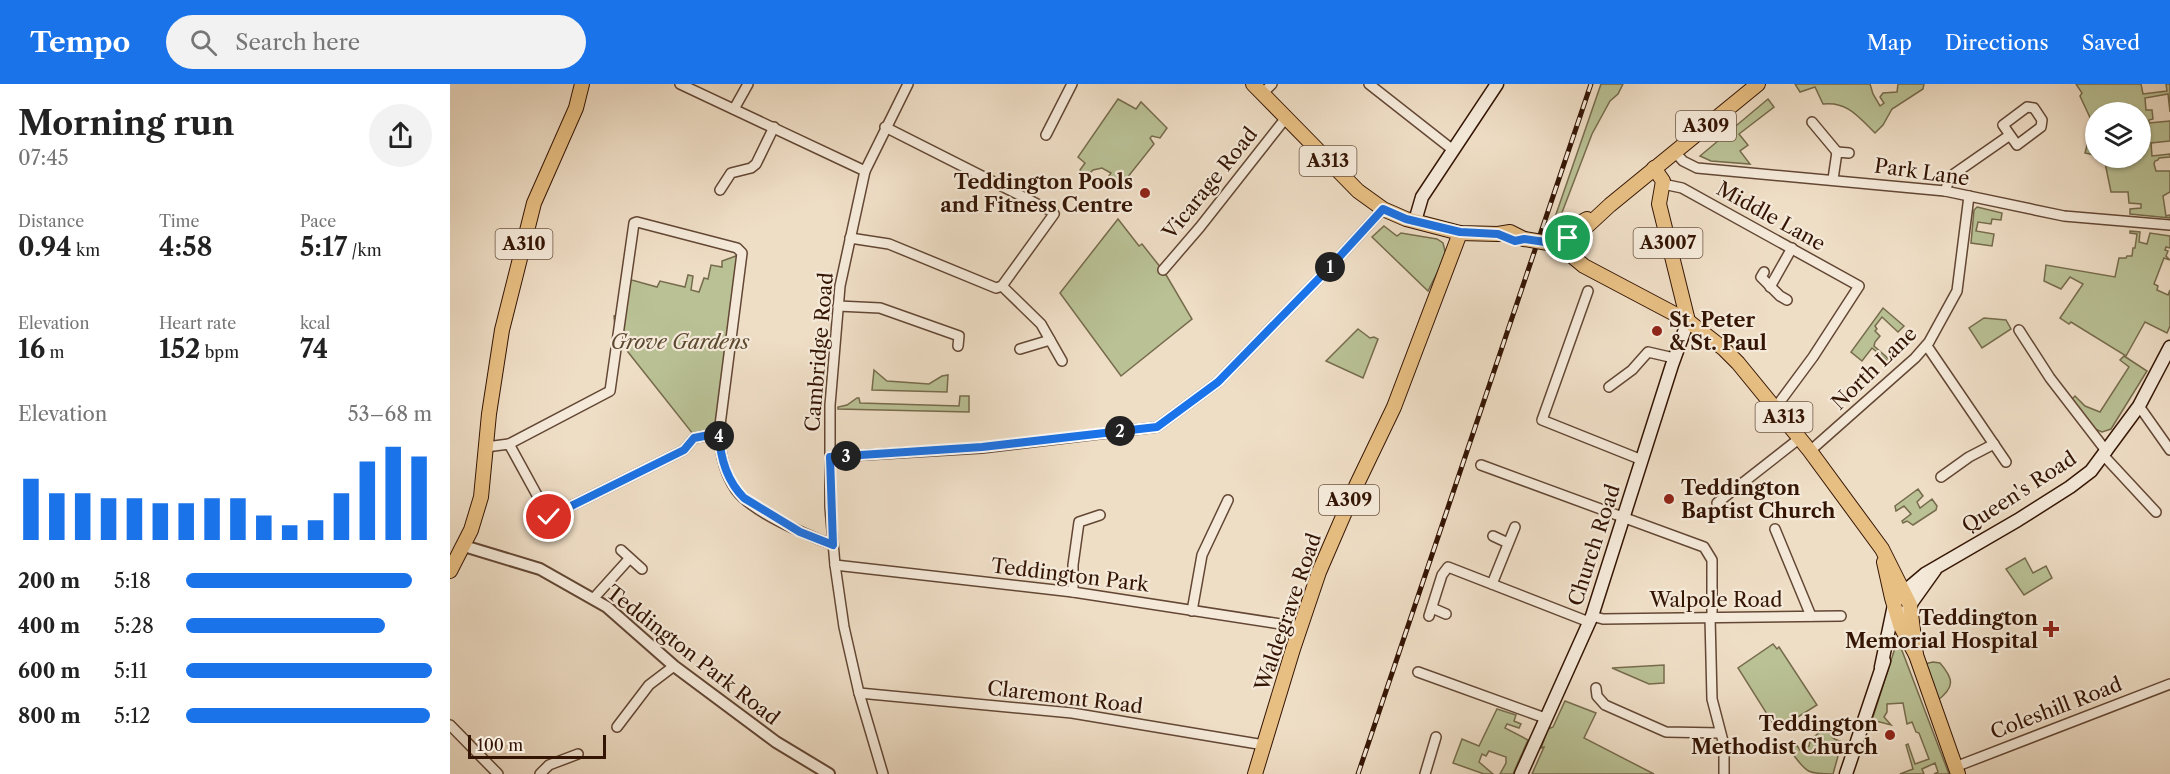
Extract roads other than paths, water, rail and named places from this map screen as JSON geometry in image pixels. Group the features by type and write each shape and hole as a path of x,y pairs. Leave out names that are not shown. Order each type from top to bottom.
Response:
{"main road":[{"name":"A310","path":"450,571 471,530 481,496 489,414 502,330 534,203 576,108 582,84"},
{"path":"1415,221 1422,197 1497,84"},
{"name":"A309","path":"1561,240 1610,205 1758,84"},
{"name":"A313","path":"1257,89 1365,197 1383,209 1415,221 1460,232 1491,233 1515,241 1524,239 1561,240 1584,266 1688,321 1724,349 1776,406 1882,549 1910,605 1916,656"},
{"path":"1654,168 1662,178 1663,184"},
{"name":"A3007","path":"1663,184 1659,204 1688,321"},
{"name":"Waldegrave Road","path":"1255,774 1319,572 1391,414 1460,232"},
{"name":"Church Road","path":"1521,774 1590,619 1688,321"},
{"name":"Queen's Road","path":"1894,605 1904,591 1922,576 2070,487 2091,471 2139,406 2170,347"},
{"name":"A313","path":"1882,549 1900,625 1916,656 1957,770"},
{"name":"Queen's Road","path":"1881,667 1910,605 1936,569"},
{"path":"1846,774 1881,667 1894,605"}],"street":[{"path":"680,84 865,171"},
{"path":"734,109 748,84"},
{"name":"Cambridge Road","path":"882,774 844,627 835,565 830,405 838,306 865,171 908,84"},
{"path":"1046,135 1072,84"},
{"path":"1257,89 1272,84"},
{"path":"1369,84 1453,150"},
{"name":"Vicarage Road","path":"1163,270 1285,119"},
{"path":"1812,122 1837,152 1849,153"},
{"path":"720,190 730,173 751,168 756,164 774,127"},
{"path":"850,238 889,244 996,288 1002,286 1054,214 1051,210 885,127"},
{"path":"1945,191 1954,174 2010,135"},
{"name":"Park Lane","path":"1674,151 1683,161 1697,168 1945,191 2064,216 2170,225"},
{"path":"1833,179 1837,152"},
{"name":"Middle Lane","path":"1663,184 1682,188 1859,286 1813,357 1776,406"},
{"name":"North Lane","path":"1810,451 1927,346 1957,291 1969,196"},
{"path":"830,457 982,447 1157,427 1218,382 1383,209"},
{"path":"486,447 509,444 610,391 634,223 719,242 737,248 742,253 719,433 723,466 736,490 744,498 800,532 833,545"},
{"path":"1770,287 1792,249"},
{"path":"1764,272 1761,277 1787,300"},
{"path":"1002,286 1041,324 1062,361"},
{"path":"1588,291 1542,420 1642,460"},
{"path":"838,306 880,308 894,312 959,336 958,346"},
{"path":"2019,330 2050,378 2105,454 2156,512"},
{"path":"1020,349 1050,340"},
{"path":"1927,346 2006,462"},
{"path":"1609,387 1632,370 1648,352 1674,358"},
{"path":"2139,406 2170,450"},
{"path":"509,444 549,517 684,450 694,438 719,433"},
{"path":"1717,503 1800,438"},
{"path":"1941,477 1994,444"},
{"path":"1481,465 1704,547 1709,553 1712,560 1712,699 1724,745 1724,774"},
{"path":"1192,611 1202,555 1228,500"},
{"path":"1073,592 1073,565 1079,522 1100,515"},
{"path":"1492,584 1515,527"},
{"path":"1776,529 1811,616"},
{"path":"1493,536 1508,543"},
{"name":"Teddington Park Road","path":"464,546 540,569 607,607 674,666 776,742 829,774"},
{"path":"621,550 642,569"},
{"path":"593,600 629,559"},
{"name":"Teddington Park","path":"835,565 1073,592 1300,627"},
{"name":"Walpole Road","path":"1446,614 1431,612 1442,575 1448,567 1590,619 1841,616"},
{"path":"617,727 649,685 674,666"},
{"path":"1418,672 1545,718"},
{"name":"Coleshill Road","path":"1957,770 2170,684"},
{"path":"1596,688 1597,696 1605,705 1666,732 1720,733"},
{"name":"Claremont Road","path":"860,693 1072,713 1264,745"},
{"path":"450,725 498,774"},
{"path":"1425,774 1436,738"},
{"path":"540,774 549,765 578,754"}],"railway":[{"path":"1358,774 1591,84"}],"place":[{"name":"Teddington Pools and Fitness Centre","path":"1145,193"},
{"name":"St. Peter & St. Paul","path":"1657,331"},
{"name":"Teddington Baptist Church","path":"1669,499"},
{"name":"Teddington Memorial Hospital","path":"2051,629"},
{"name":"Teddington Methodist Church","path":"1890,735"}],"park label":[{"name":"Grove Gardens","path":"680,342"}]}
